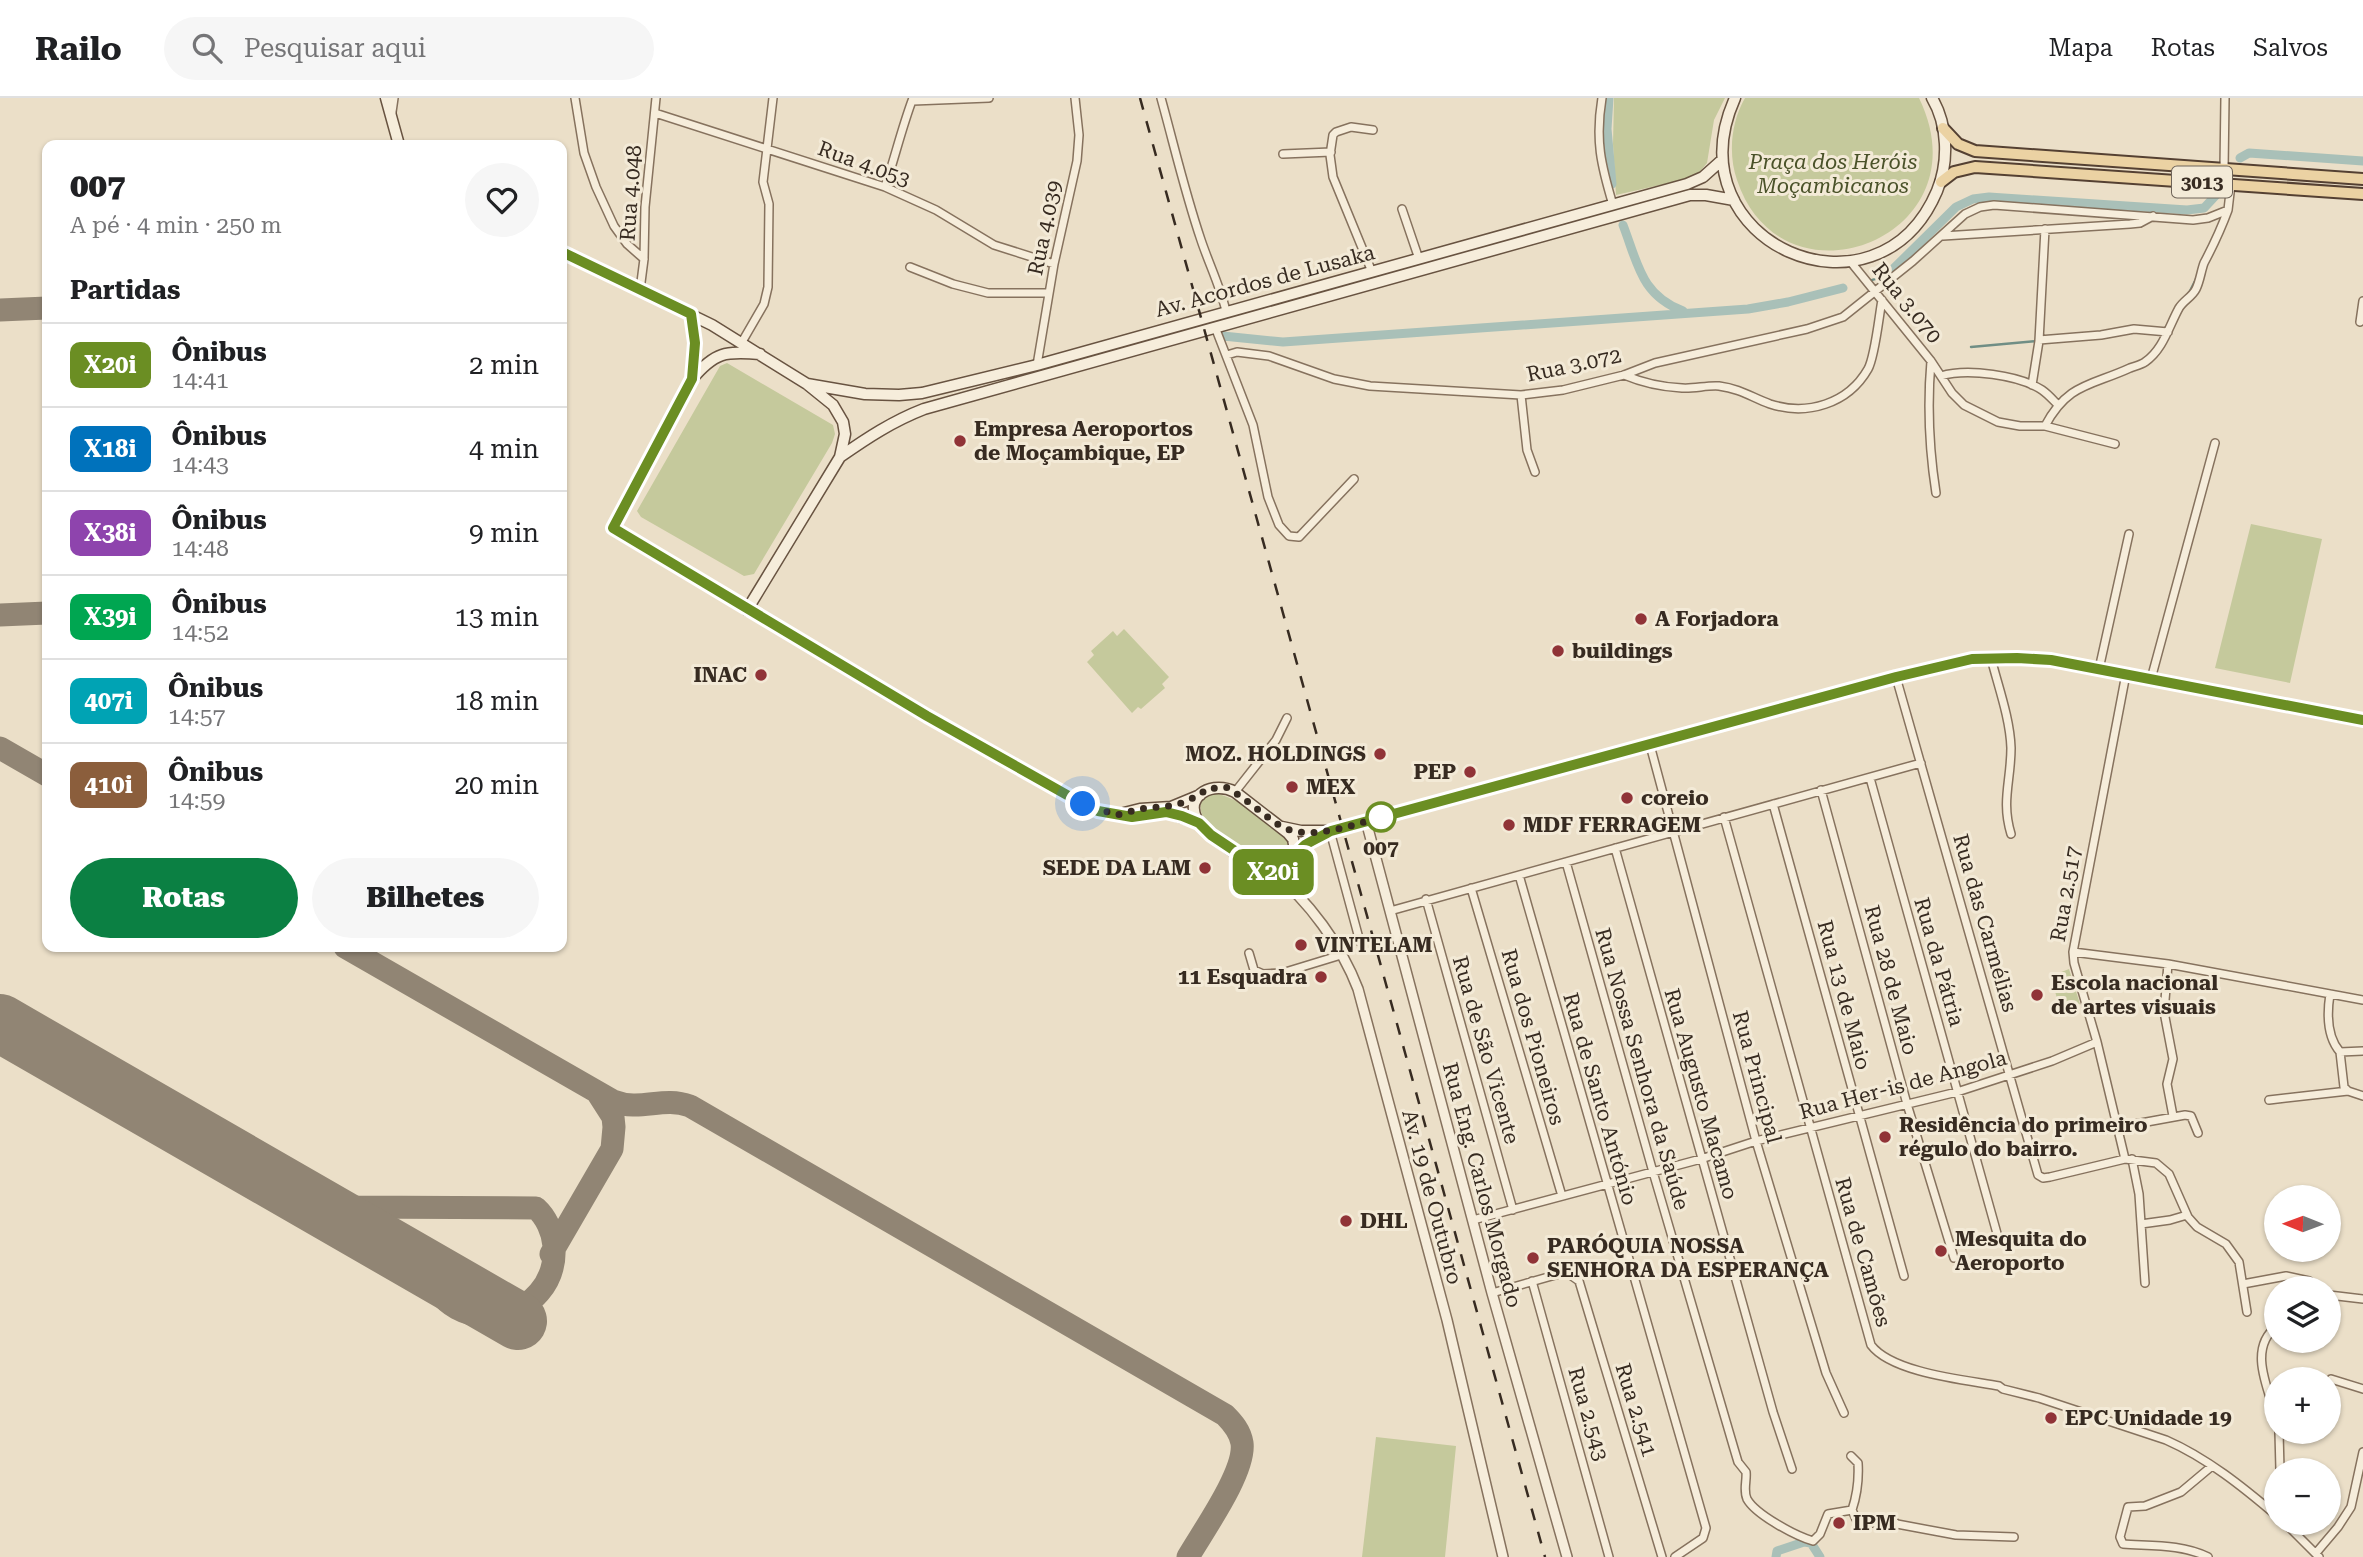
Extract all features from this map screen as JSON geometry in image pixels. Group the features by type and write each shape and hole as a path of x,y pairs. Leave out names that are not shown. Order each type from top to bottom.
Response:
{"main road":[{"path":"386,98 398,140"},
{"path":"1735,98 1723,137 1722,160 1734,200 1746,220 1763,237 1782,250 1827,262 1850,261 1875,255 1897,243 1916,226 1931,205 1945,164 1943,128 1932,98"},
{"name":"3013","path":"1943,128 1958,144 1975,151 2363,178"},
{"name":"Av. Acordos de Lusaka","path":"807,384 865,394 899,395 922,393 1037,365 1687,184 1703,177 1722,160"},
{"name":"3013","path":"1941,182 1963,168 2363,194"},
{"name":"Av. Acordos de Lusaka","path":"840,457 900,418 924,409 1690,195 1734,200"},
{"path":"567,254 691,314 741,342 807,384 834,405 843,422 845,434 840,457 747,610"},
{"path":"691,314 695,343 692,379"},
{"path":"760,354 732,351 719,355 692,379 613,528 777,628 1083,804 1132,817 1166,812 1182,816 1199,823 1234,851 1265,871 1272,872 1285,869 1304,847 1331,831"},
{"path":"1282,827 1301,831 1331,831 1896,677 1972,659 2051,660 2363,720"},
{"path":"1117,815 1140,809 1171,807 1200,795 1206,789 1226,787 1282,827 1293,839 1295,858"},
{"path":"1199,823 1195,809 1200,795"}],"street":[{"path":"391,113 394,98"},
{"path":"575,98 584,153 596,187 614,226 627,244 644,259"},
{"name":"Rua 4.048","path":"640,290 656,98"},
{"path":"741,342 764,304 768,287 769,204 762,182 773,98"},
{"path":"885,187 904,118 913,99 989,98"},
{"name":"Rua 4.039","path":"1037,365 1054,264 1077,161 1079,135 1075,98"},
{"path":"1161,98 1190,206 1217,277 1226,312"},
{"path":"1602,98 1599,117 1600,164 1613,205"},
{"path":"2224,169 2225,98"},
{"name":"Rua 4.053","path":"655,113 885,187 936,210 994,245 1054,264"},
{"path":"1372,272 1333,177 1331,152 1333,135 1336,132 1351,127 1373,130"},
{"path":"1283,154 1331,152"},
{"path":"2045,426 2058,405 2082,386 2109,378 2145,362 2161,344 2180,306 2197,287 2228,210 2231,184"},
{"name":"Rua 3.072","path":"1227,355 1237,352 1269,356 1335,379 1370,386 1521,394 1563,390 1655,363 1827,324 1843,317 1965,214 1980,207 1994,205 2193,220 2208,218 2228,210"},
{"path":"1402,209 1419,259"},
{"path":"2077,211 2078,227"},
{"path":"1942,236 2130,225 2154,216"},
{"path":"2032,385 2039,340 2045,229"},
{"name":"Rua 3.070","path":"1850,261 1931,361 1927,407 1936,493"},
{"path":"910,267 953,284 988,293 1049,293"},
{"path":"1624,374 1646,383 1683,388 1720,386 1746,392 1772,405 1823,407 1838,398 1868,370 1882,300"},
{"path":"2360,322 2363,301"},
{"path":"1215,327 1252,425 1268,497 1285,533 1299,537 1354,480"},
{"path":"2039,340 2101,335 2134,329 2168,332"},
{"path":"1931,361 1952,393 1965,405 1998,422 2020,426 2045,426 2115,444"},
{"path":"1941,376 1966,371 1977,372 2032,385 2041,389 2058,405"},
{"path":"1521,394 1527,450 1535,472"},
{"path":"2151,679 2215,443"},
{"path":"2099,669 2129,534"},
{"path":"1991,658 2011,747 2005,806 2011,834"},
{"name":"Rua 2.517","path":"2126,674 2073,952 2139,1194 2145,1283"},
{"name":"Rua das Carmélias","path":"1896,677 2037,1171 2041,1177 2129,1159"},
{"path":"1235,792 1276,740 1287,718"},
{"name":"Rua Principal","path":"1650,746 1756,1141 1826,1373 1844,1413"},
{"path":"1390,911 1921,763"},
{"name":"Rua da Pátria","path":"1870,778 1998,1237"},
{"name":"Rua 28 de Maio","path":"1821,790 1908,1104 1954,1258"},
{"name":"Rua 13 de Maio","path":"1773,804 1904,1276"},
{"name":"Rua de Camões","path":"1724,817 1871,1345 1877,1354 1924,1373 1999,1386 2003,1390 2039,1398 2182,1447 2244,1488 2264,1505"},
{"name":"Rua Eng. Carlos Morgado","path":"1366,821 1492,1293 1567,1557"},
{"path":"1331,831 1360,942"},
{"name":"Rua Augusto Macamo","path":"1615,848 1773,1412 1792,1469"},
{"path":"1295,858 1304,901"},
{"name":"Rua Nossa Senhora da Saúde","path":"1566,862 1735,1452 1738,1462 1746,1472 1746,1498 1772,1520 1813,1541 1817,1539 1828,1514 1852,1510"},
{"name":"Av. 19 de Outubro","path":"1272,872 1291,886 1304,901 1351,970 1358,989 1422,1223 1503,1557"},
{"name":"Rua de Santo António","path":"1519,875 1706,1534 1675,1557"},
{"name":"Rua dos Pioneiros","path":"1471,888 1562,1196"},
{"name":"Rua de São Vicente","path":"1426,899 1513,1210"},
{"path":"2073,952 2168,964 2363,1000"},
{"path":"1249,953 1254,970 1270,974 1341,955"},
{"path":"2168,964 2164,1012 2173,1059 2167,1084 2173,1116"},
{"path":"2330,993 2331,1038 2340,1052 2344,1087 2348,1091"},
{"name":"Rua Her-is de Angola","path":"1473,1220 1653,1172 1756,1141 1957,1092 2011,1075 2097,1042"},
{"path":"2340,1052 2363,1051"},
{"path":"2269,1100 2348,1091 2363,1096"},
{"path":"2119,1126 2173,1116 2191,1116 2198,1133"},
{"path":"2129,1159 2161,1166 2169,1174 2187,1215 2197,1227 2226,1244 2235,1255 2239,1262 2247,1312"},
{"path":"2141,1224 2187,1215"},
{"name":"Rua 2.541","path":"1532,1281 1566,1272 1579,1281 1662,1557"},
{"path":"2243,1284 2264,1280"},
{"path":"1492,1293 1532,1281"},
{"name":"Rua 2.543","path":"1532,1281 1609,1557"},
{"path":"2341,1296 2363,1299"},
{"path":"2264,1352 2261,1362 2264,1373"},
{"path":"2341,1383 2363,1389"},
{"path":"2297,1535 2318,1555 2351,1507 2363,1452"},
{"path":"1850,1456 1858,1464 1858,1487 1852,1510 1856,1519 1865,1524 1892,1520 1897,1524 1956,1535 2014,1537"},
{"path":"2208,1557 2193,1550 2123,1544 2120,1538 2127,1507 2145,1506 2181,1492 2212,1466"}],"green space":[{"path":"1614,98 1725,98 1714,120 1707,163 1691,178 1616,195"},
{"name":"Praça dos Heróis Moçambicanos","path":"1745,98 1919,98 1933,147 1926,189 1903,221 1870,242 1832,250 1794,244 1761,221 1737,180 1732,160 1732,138"},
{"path":"727,363 833,425 835,434 754,574 744,576 641,517 637,511 720,366"},
{"path":"2251,524 2322,539 2290,683 2215,668"},
{"path":"1124,629 1169,677 1162,684 1165,688 1141,709 1138,707 1132,713 1087,662 1094,655 1091,651 1113,631 1117,636"},
{"path":"1212,793 1240,803 1271,824 1288,842 1290,858 1279,866 1269,864 1222,838 1209,826 1202,813 1202,802"},
{"path":"2069,969 2080,1004 2060,1010 2051,976"},
{"path":"1376,1437 1456,1446 1445,1557 1362,1557"}],"waterway":[{"path":"1609,98 1607,129 1612,184"},
{"path":"2240,158 2249,153 2363,161"},
{"path":"1868,281 1888,274 1945,217 1972,201 1989,197 2187,210 2204,208 2218,193"},
{"path":"1886,276 1956,207 1973,199 1989,197 2187,210 2204,208 2218,193"},
{"path":"1623,225 1643,277 1658,296 1683,311"},
{"path":"2188,295 2196,279"},
{"path":"1220,340 1223,336 1283,342 1748,309 1843,288"},
{"path":"1971,347 2037,341"},
{"path":"1776,1557 1777,1551 1804,1542 1811,1543 1820,1557"}],"taxiway":[{"path":"0,310 42,308"},
{"path":"0,615 42,613"},
{"path":"0,748 42,772"},
{"path":"354,952 613,1101 633,1105 680,1103 690,1106 1225,1415 1240,1435 1241,1455 1231,1485 1188,1557"},
{"path":"551,1254 612,1149 613,1117 597,1092"},
{"path":"309,1201 346,1207 536,1208 546,1220 552,1235 554,1246 551,1272 539,1292 522,1307 500,1314 478,1315 457,1308 439,1293 428,1269"}],"runway":[{"path":"0,1023 518,1321"}],"railway":[{"path":"1140,98 1545,1557"}],"bus line":[{"name":"X20i","path":"567,254 691,314 695,327 692,379 613,528 927,716 1083,804 1098,811 1132,817 1166,812 1182,816 1199,823 1211,835 1265,871 1285,869 1304,847 1331,831 1650,746 1872,683 1972,659 2051,660 2363,720"}],"place":[{"name":"Empresa Aeroportos de Moçambique, EP","path":"960,441"},
{"name":"A Forjadora","path":"1641,619"},
{"name":"buildings","path":"1558,651"},
{"name":"INAC","path":"761,675"},
{"name":"MOZ. HOLDINGS","path":"1380,754"},
{"name":"PEP","path":"1470,772"},
{"name":"MEX","path":"1292,787"},
{"name":"coreio","path":"1627,798"},
{"name":"007","path":"1381,817"},
{"name":"MDF FERRAGEM","path":"1509,825"},
{"name":"SEDE DA LAM","path":"1205,868"},
{"name":"VINTELAM","path":"1301,945"},
{"name":"11 Esquadra","path":"1321,977"},
{"name":"Escola nacional de artes visuais","path":"2037,995"},
{"name":"Residência do primeiro régulo do bairro.","path":"1885,1137"},
{"name":"DHL","path":"1346,1221"},
{"name":"Mesquita do Aeroporto","path":"1941,1251"},
{"name":"PARÓQUIA NOSSA SENHORA DA ESPERANÇA","path":"1533,1258"},
{"name":"EPC Unidade 19","path":"2051,1418"},
{"name":"IPM","path":"1839,1523"}],"route":[{"path":"1083,804 1117,815 1132,810 1177,805 1200,795 1206,789 1226,787 1282,827 1301,831 1331,831 1384,816 1381,817"}]}
